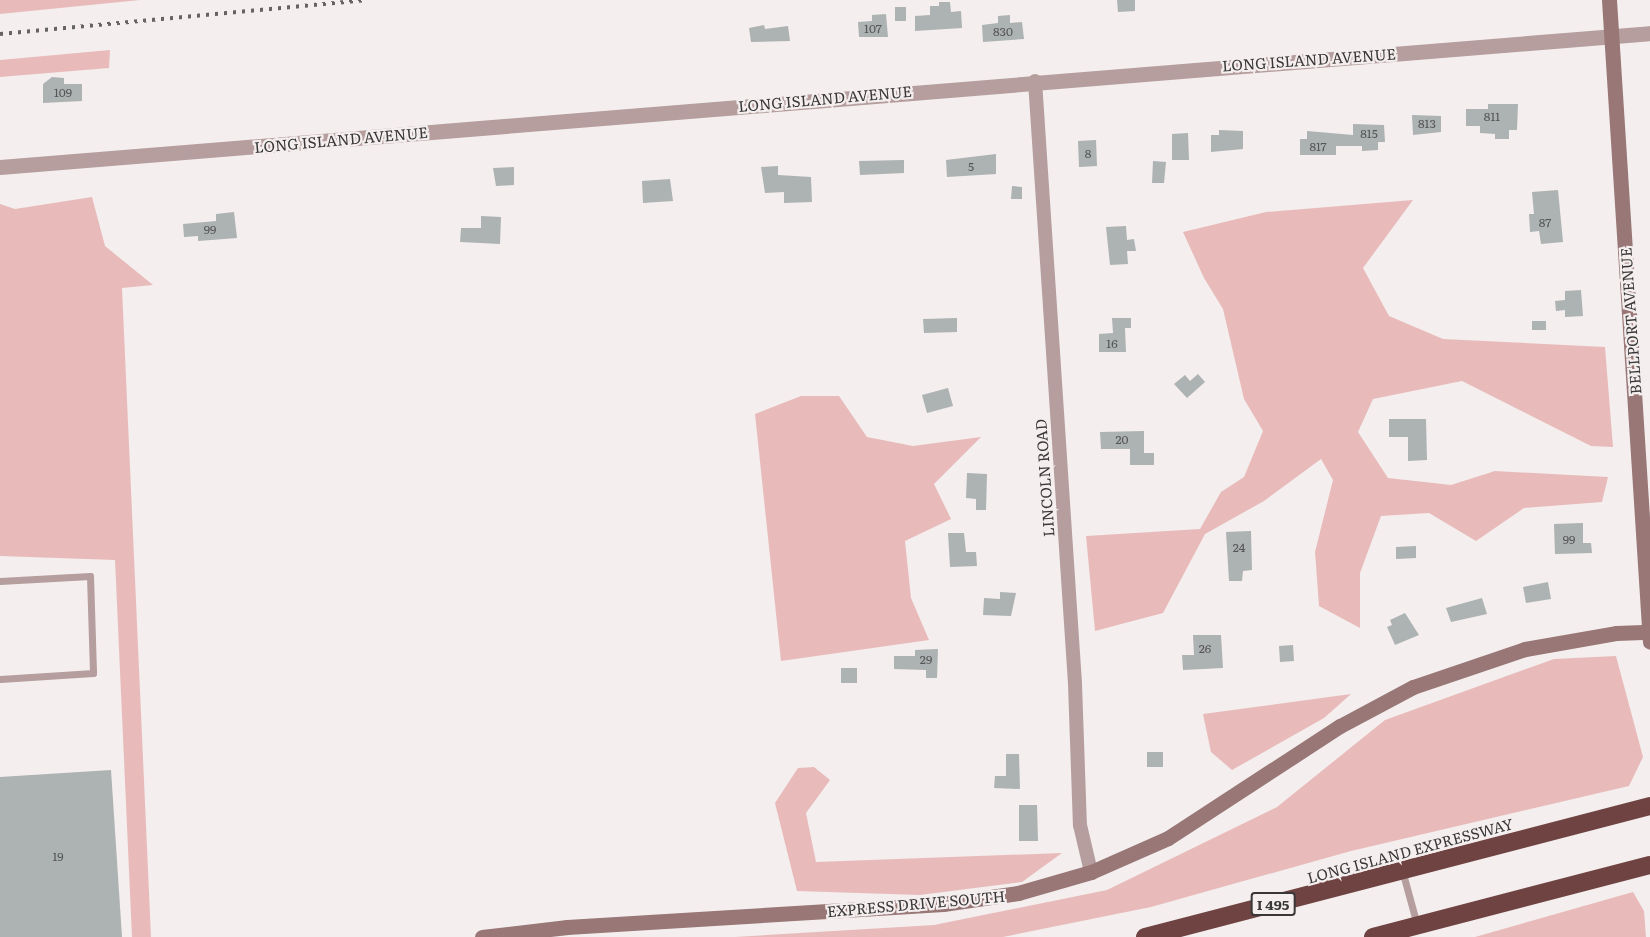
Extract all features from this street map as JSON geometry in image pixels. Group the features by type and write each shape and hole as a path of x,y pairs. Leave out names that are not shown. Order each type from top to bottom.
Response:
{"highway":[{"name":"LONG ISLAND EXPRESSWAY","path":"1145,937 1650,806"},
{"path":"1373,937 1650,865"}],"main road":[{"name":"BELLPORT AVENUE","path":"1609,0 1650,642"},
{"name":"EXPRESS DRIVE SOUTH","path":"482,937 567,927 952,903 1018,893 1091,872 1191,826 1340,726 1413,687 1525,649 1616,633 1650,632"}],"street":[{"name":"LONG ISLAND AVENUE","path":"0,167 1035,81 1650,33"},
{"name":"LINCOLN ROAD","path":"1035,81 1075,684 1080,825 1091,872"}],"lane":[{"path":"0,581 90,576 93,674 0,679"},
{"path":"1402,870 1417,926"}],"shaded area":[{"path":"0,0 140,0 0,14"},
{"path":"110,50 109,68 0,77 0,60"},
{"path":"92,197 105,246 153,285 122,288 151,937 132,937 115,560 0,556 0,204 15,209"},
{"path":"1413,200 1363,268 1389,316 1443,339 1605,347 1613,447 1591,446 1462,381 1373,399 1358,432 1388,478 1451,485 1495,471 1608,477 1602,502 1524,508 1476,541 1429,513 1381,516 1360,573 1360,628 1319,606 1315,552 1333,480 1321,459 1264,501 1205,534 1163,613 1095,631 1086,536 1200,529 1221,492 1244,477 1263,431 1244,399 1223,309 1204,278 1183,232 1266,212"},
{"path":"801,396 839,396 867,437 913,446 981,437 934,484 951,519 905,541 911,598 929,640 781,661 755,414"},
{"path":"1616,656 1643,757 1629,786 1351,851 1151,907 1003,937 735,937 934,925 1107,890 1277,807 1385,720 1554,659"},
{"path":"1351,694 1324,718 1232,770 1211,752 1203,714"},
{"path":"814,767 830,780 806,813 816,862 1062,853 1022,882 920,895 797,891 775,803 798,768"},
{"path":"1633,892 1644,911 1646,937 1475,937"}],"building":[{"path":"1117,0 1135,0 1135,11 1118,12"},
{"path":"939,2 950,2 951,12 961,11 962,28 915,31 915,16 930,15 930,6 939,6"},
{"path":"895,7 906,7 906,21 895,21"},
{"path":"886,14 888,37 859,37 858,22 872,21 872,15"},
{"path":"1010,15 1010,23 1022,22 1024,39 983,42 982,25 998,23 998,16"},
{"path":"764,25 765,29 788,26 790,41 751,42 749,28"},
{"path":"52,77 64,78 64,84 82,84 82,101 43,103 43,84"},
{"path":"1488,104 1518,104 1517,130 1509,130 1509,139 1495,139 1495,134 1480,133 1480,126 1466,126 1466,109 1488,109"},
{"path":"1412,115 1441,116 1441,132 1413,135"},
{"path":"1353,124 1384,125 1385,142 1378,142 1378,150 1362,151 1362,146 1336,146 1336,155 1300,155 1300,139 1307,139 1307,131 1353,135"},
{"path":"1219,130 1243,131 1243,149 1211,152 1211,135 1219,135"},
{"path":"1188,133 1189,160 1172,160 1172,134"},
{"path":"1096,140 1097,166 1079,167 1078,141"},
{"path":"996,154 996,174 947,177 946,160"},
{"path":"904,160 904,173 860,175 859,161"},
{"path":"1153,161 1166,162 1164,183 1152,183"},
{"path":"778,166 778,175 811,177 812,202 784,203 784,192 765,193 761,167"},
{"path":"514,167 514,185 496,186 493,168"},
{"path":"670,179 673,201 643,203 642,181"},
{"path":"1012,186 1022,187 1022,199 1011,199"},
{"path":"1558,190 1563,242 1541,244 1539,231 1530,232 1529,214 1534,214 1532,192"},
{"path":"234,212 237,238 198,241 198,236 184,237 183,224 216,221 216,214"},
{"path":"481,216 501,217 500,244 460,242 461,228 481,228"},
{"path":"1126,226 1127,240 1134,239 1136,251 1127,251 1128,264 1110,265 1106,227"},
{"path":"1581,290 1583,316 1565,317 1565,310 1556,311 1555,301 1565,300 1565,291"},
{"path":"957,318 957,332 924,333 923,319"},
{"path":"1112,318 1131,318 1131,328 1125,328 1126,352 1099,352 1099,334 1113,333"},
{"path":"1532,321 1546,321 1546,330 1532,330"},
{"path":"1198,374 1205,382 1187,398 1174,384 1185,375 1190,381"},
{"path":"948,388 953,406 927,413 922,395"},
{"path":"1389,419 1426,419 1427,460 1408,461 1408,437 1389,437"},
{"path":"1144,431 1144,453 1154,453 1154,465 1130,465 1130,449 1101,449 1100,432"},
{"path":"967,473 987,474 986,510 976,510 976,499 966,498"},
{"path":"1583,523 1583,543 1591,543 1592,553 1555,554 1554,524"},
{"path":"1251,531 1252,570 1243,571 1242,581 1229,581 1226,532"},
{"path":"948,533 964,533 966,552 976,552 977,566 950,567"},
{"path":"1416,546 1416,558 1396,559 1396,547"},
{"path":"1548,582 1551,599 1526,603 1523,587"},
{"path":"1000,592 1016,593 1011,616 983,615 984,598 1000,599"},
{"path":"1482,598 1487,614 1451,622 1446,608"},
{"path":"1405,613 1419,635 1395,645 1387,627 1392,625 1390,620"},
{"path":"1193,635 1221,635 1223,668 1183,670 1182,655 1194,655"},
{"path":"1293,645 1294,661 1280,662 1279,646"},
{"path":"938,649 937,678 926,678 926,670 894,669 894,656 915,656 915,650"},
{"path":"841,668 857,668 857,683 841,683"},
{"path":"1147,752 1163,752 1163,767 1147,767"},
{"path":"1006,754 1019,754 1020,789 994,788 995,776 1006,776"},
{"path":"111,770 122,937 0,937 0,777"},
{"path":"1019,805 1037,805 1038,841 1019,841"}],"railway":[{"path":"0,34 364,0"}]}
